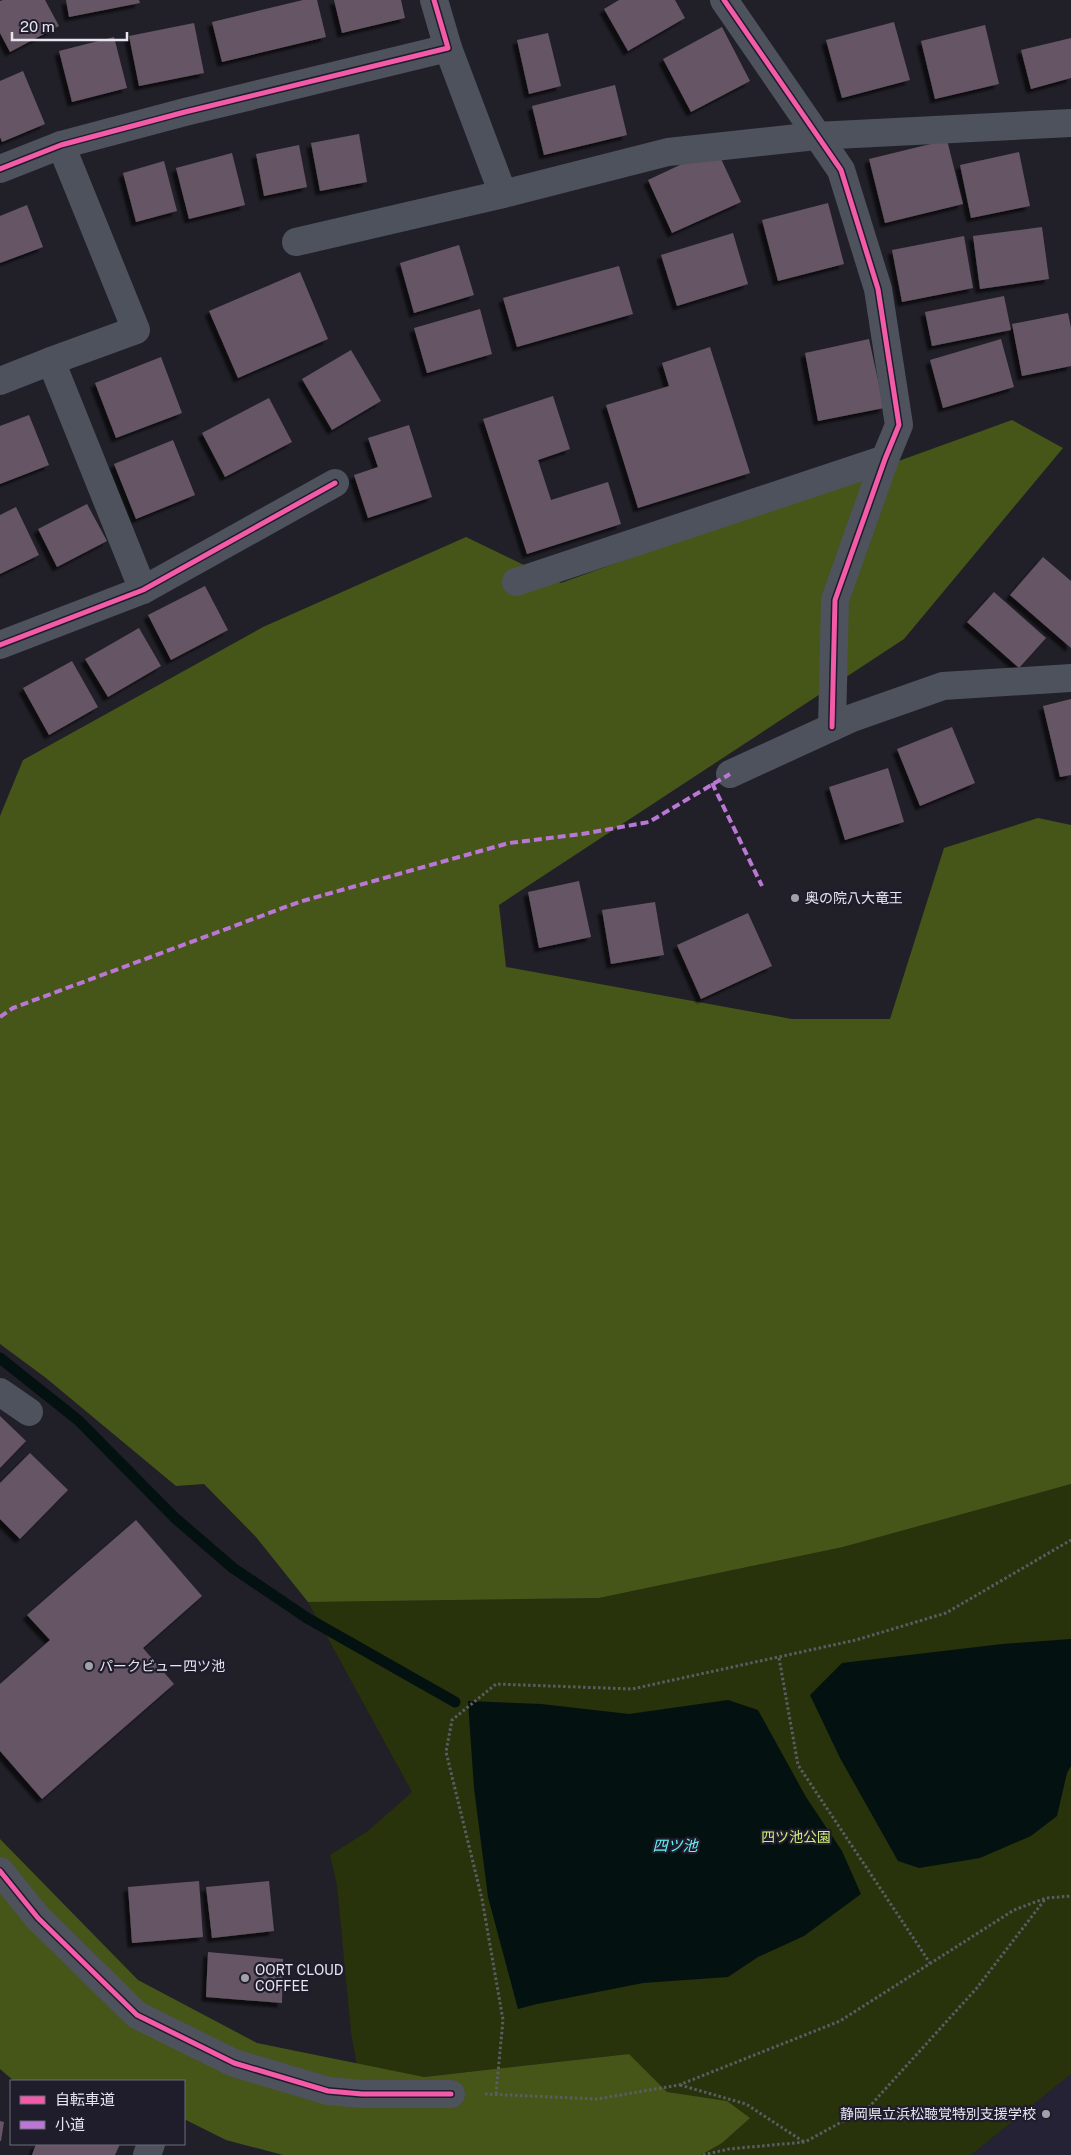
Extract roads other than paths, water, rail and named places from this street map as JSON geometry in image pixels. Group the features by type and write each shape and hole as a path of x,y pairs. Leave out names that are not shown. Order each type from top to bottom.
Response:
{"street":[{"path":"434,0 448,48 503,194"},
{"path":"724,0 841,170 878,289 899,425 835,600 832,727"},
{"path":"0,169 61,145 185,112 448,48"},
{"path":"296,242 503,194 668,152 816,136 1071,123"},
{"path":"0,382 51,360 136,330 61,145"},
{"path":"51,360 143,590"},
{"path":"516,582 885,459"},
{"path":"0,645 143,590 335,483"},
{"path":"730,774 852,718 943,686 1071,678"},
{"path":"0,1392 29,1412"},
{"path":"0,1871 38,1918 137,2015 234,2063 328,2091 362,2094 451,2094"}],"water":[{"path":"1071,1639 1071,1766 1067,1773 1057,1816 1031,1836 980,1858 919,1868 898,1861 840,1758 810,1695 842,1663 1002,1644"},
{"name":"四ツ池","path":"728,1700 758,1710 806,1797 842,1851 861,1894 804,1936 758,1957 728,1977 643,1983 518,2009 488,1897 474,1788 468,1701 541,1704 629,1714"}],"waterway":[{"path":"0,1358 78,1420 175,1518 233,1568 307,1618 455,1702"}],"place":[{"name":"奥の院八大竜王","path":"795,898"},
{"name":"パークビュー四ツ池","path":"89,1666"},
{"name":"OORT CLOUD COFFEE","path":"245,1978"},
{"name":"静岡県立浜松聴覚特別支援学校","path":"1046,2114"}],"park label":[{"name":"四ツ池公園","path":"796,1837"}]}
